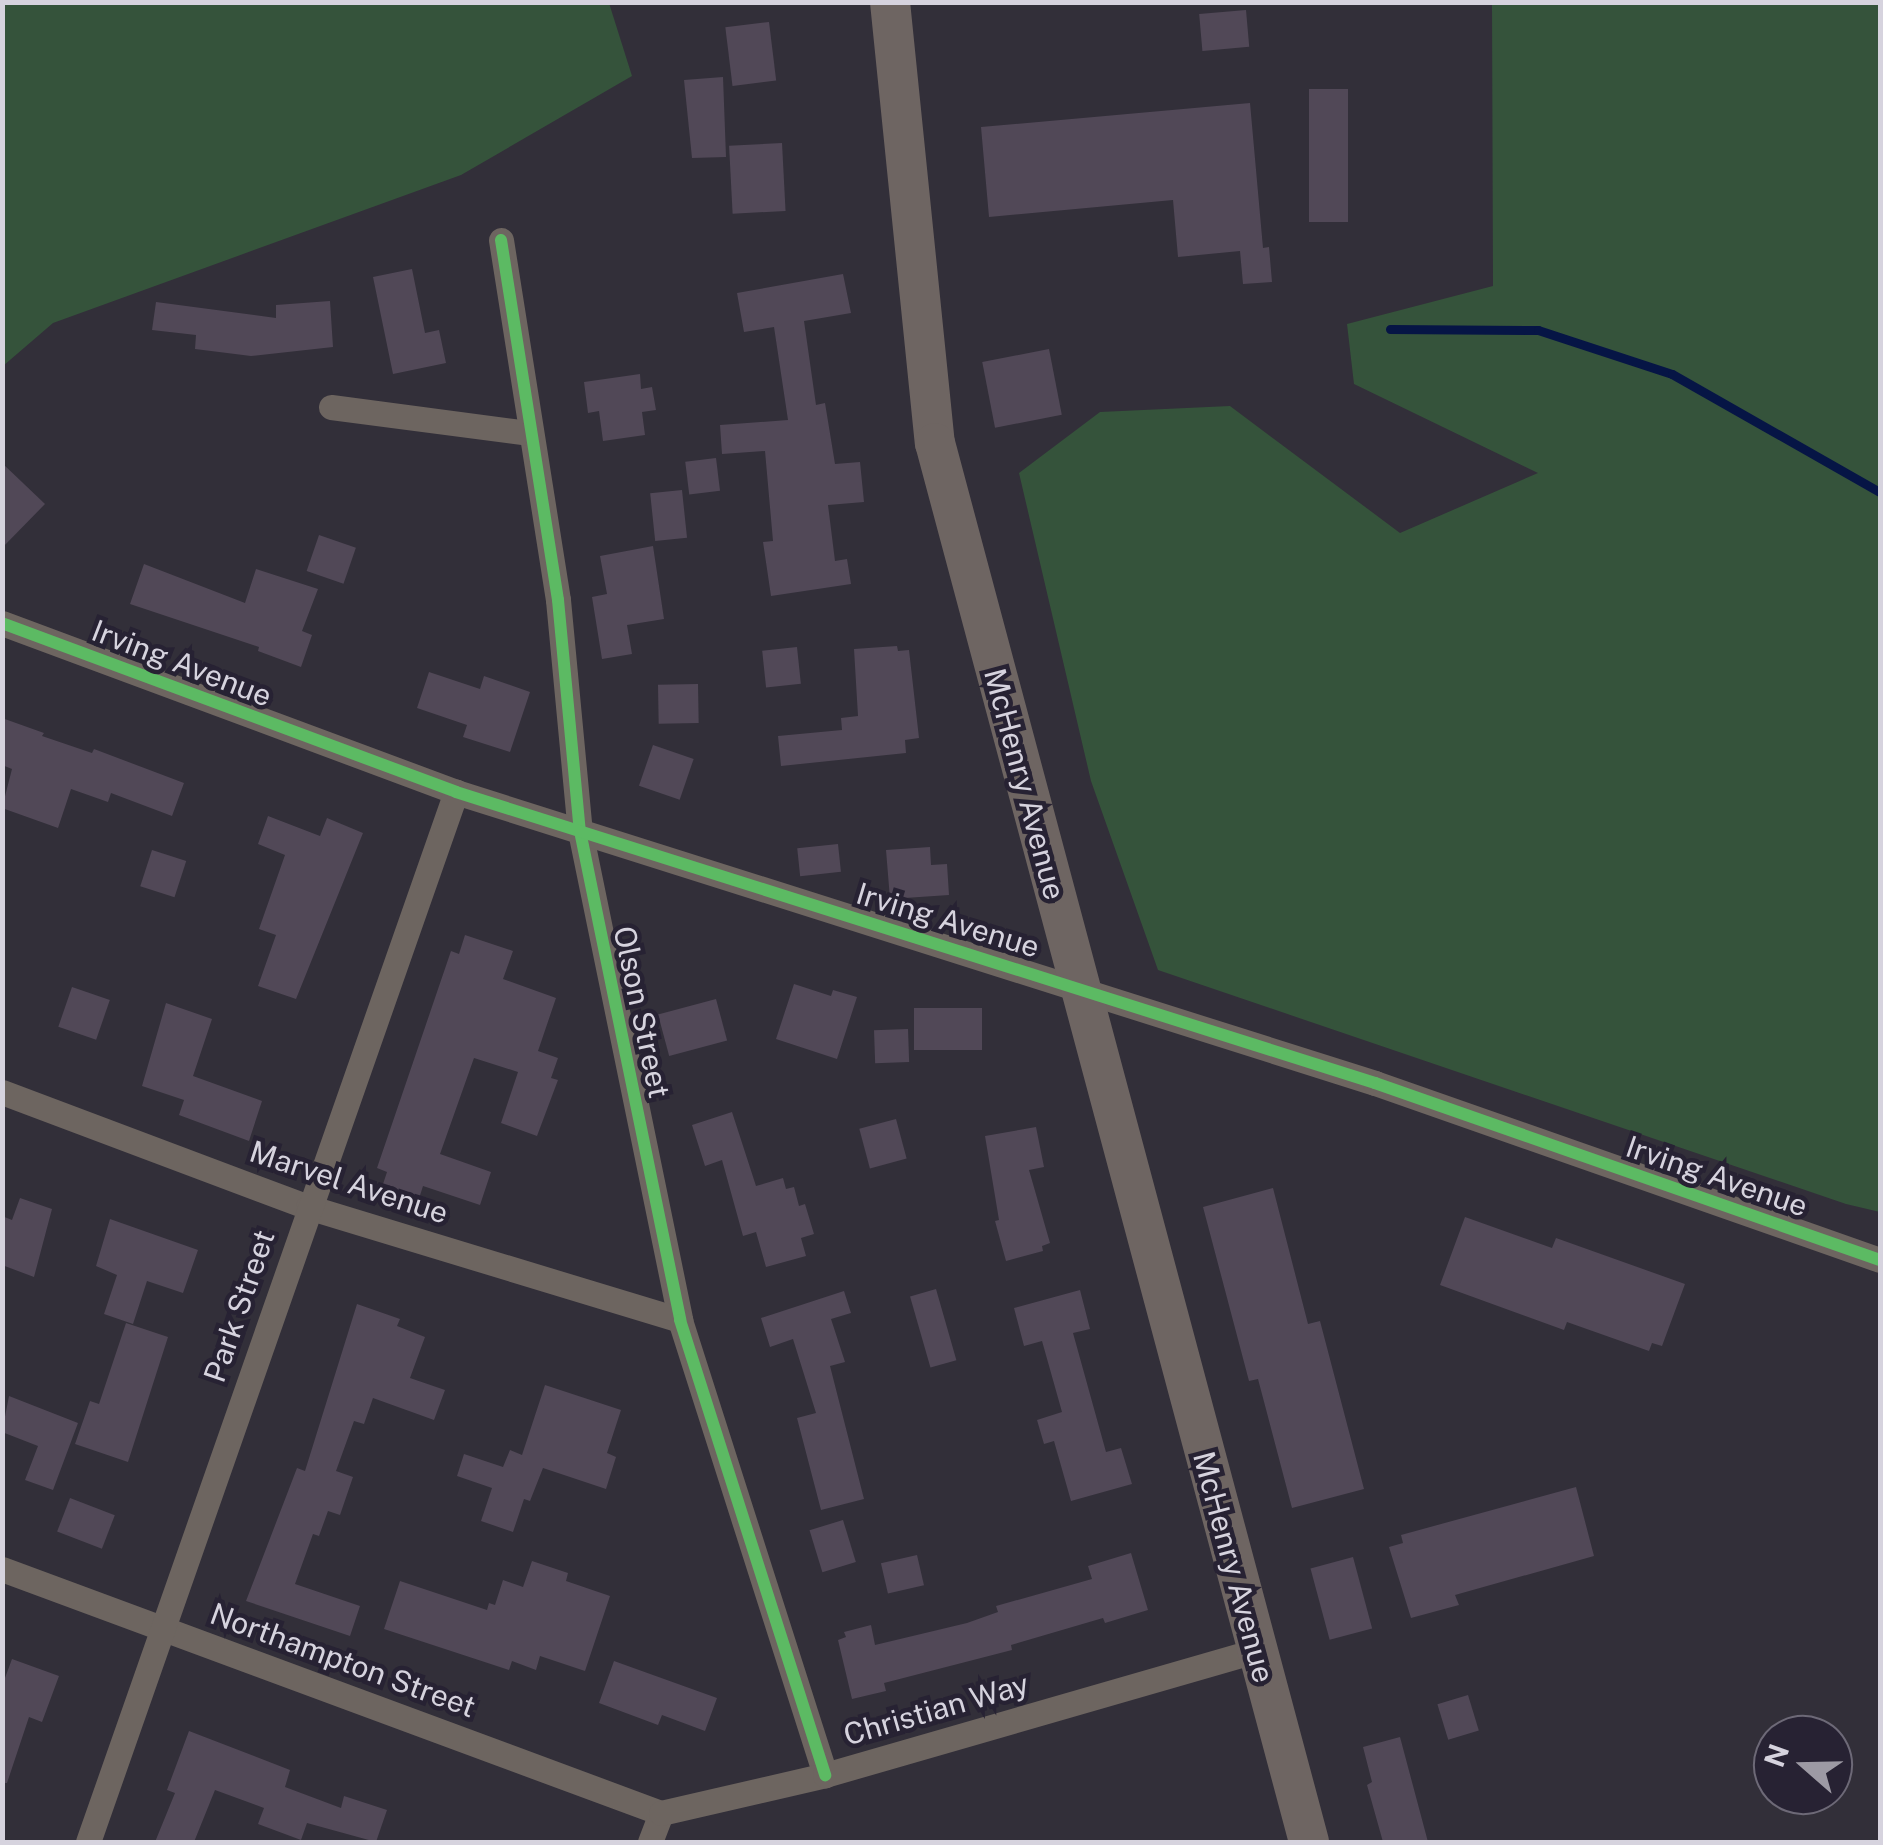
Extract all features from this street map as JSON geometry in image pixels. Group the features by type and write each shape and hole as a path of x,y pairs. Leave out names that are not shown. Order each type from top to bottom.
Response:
{"main road":[{"name":"McHenry Avenue","path":"890,2 934,444 1309,1842"}],"street":[{"name":"Olson Street","path":"500,240 558,600 580,831 680,1320 825,1775"},
{"path":"332,407 528,432"},
{"name":"Irving Avenue","path":"2,623 456,792 1375,1083 1880,1260"},
{"name":"Park Street","path":"88,1842 456,792"},
{"name":"Marvel Avenue","path":"2,1092 308,1207 680,1320"},
{"name":"Northampton Street","path":"2,1569 660,1813"},
{"name":"Christian Way","path":"660,1813 825,1775 1257,1650"},
{"path":"650,1842 660,1813"}],"green space":[{"path":"3,2 609,3 632,76 461,175 53,323 3,366"},
{"path":"1492,3 1880,3 1880,1212 1846,1204 1158,970 1091,781 1019,473 1100,412 1230,406 1400,533 1538,473 1354,384 1347,324 1493,286"}],"building":[{"path":"1246,10 1249,47 1202,51 1199,14"},
{"path":"769,22 776,81 733,86 725,27"},
{"path":"723,77 726,157 692,158 684,80"},
{"path":"1309,89 1348,89 1348,222 1309,222"},
{"path":"1250,103 1263,248 1269,247 1272,282 1243,284 1240,251 1178,257 1173,200 989,217 981,127"},
{"path":"782,143 786,211 733,214 729,146"},
{"path":"412,269 425,333 439,330 446,363 393,374 373,277"},
{"path":"843,274 851,313 804,321 816,405 825,403 835,464 860,462 864,502 828,505 835,561 847,559 851,584 771,596 763,542 773,541 765,451 722,454 720,425 788,420 774,327 744,332 737,293"},
{"path":"330,301 333,347 251,356 195,349 196,335 152,330 156,302 276,318 276,305"},
{"path":"1049,349 1062,415 995,428 982,362"},
{"path":"640,374 641,389 652,387 656,410 642,412 645,435 603,441 599,411 588,413 584,382"},
{"path":"716,458 720,491 689,495 685,462"},
{"path":"2,463 45,504 2,548"},
{"path":"682,490 687,538 655,541 650,493"},
{"path":"319,535 356,548 344,584 307,571"},
{"path":"653,546 664,619 627,625 632,654 602,659 592,597 607,594 600,556"},
{"path":"144,564 245,603 256,569 318,589 302,631 312,635 301,667 258,651 259,647 130,604"},
{"path":"897,646 898,651 909,650 919,738 905,740 906,753 781,766 778,736 842,730 841,718 858,716 854,649"},
{"path":"797,647 801,684 766,687 762,651"},
{"path":"429,672 480,689 484,676 530,692 510,752 463,737 467,725 417,708"},
{"path":"698,684 699,723 659,724 658,685"},
{"path":"2,718 44,733 42,736 92,753 94,749 184,783 172,816 111,793 108,802 71,789 58,828 2,808 12,769 2,765"},
{"path":"653,745 694,759 680,800 639,786"},
{"path":"268,816 320,836 327,818 363,833 296,999 258,986 276,935 259,929 285,855 258,844"},
{"path":"838,844 841,872 800,876 797,848"},
{"path":"930,847 931,865 947,864 949,895 890,899 886,850"},
{"path":"152,850 186,861 174,897 140,886"},
{"path":"465,935 513,951 503,979 556,998 538,1051 558,1058 551,1078 558,1080 537,1136 501,1123 518,1072 474,1058 440,1154 491,1172 480,1205 423,1186 417,1205 380,1193 387,1172 377,1168 451,951 459,954"},
{"path":"794,984 831,996 833,990 857,997 837,1059 776,1039"},
{"path":"72,987 110,1000 96,1040 58,1027"},
{"path":"716,999 727,1041 669,1056 658,1015"},
{"path":"166,1003 212,1019 193,1076 262,1101 249,1141 179,1115 184,1100 142,1086"},
{"path":"914,1008 982,1008 982,1050 914,1050"},
{"path":"908,1029 909,1062 875,1063 874,1030"},
{"path":"732,1112 756,1186 783,1178 786,1189 794,1187 799,1206 805,1204 814,1234 801,1238 806,1256 766,1267 756,1232 743,1236 722,1160 705,1166 692,1125"},
{"path":"896,1119 907,1159 870,1168 859,1129"},
{"path":"1036,1127 1044,1167 1029,1170 1050,1243 1042,1246 1043,1251 1006,1261 995,1221 999,1220 985,1136"},
{"path":"1273,1188 1308,1324 1320,1321 1364,1489 1292,1508 1258,1379 1249,1381 1203,1207"},
{"path":"20,1198 52,1209 34,1277 2,1265 2,1216 12,1220"},
{"path":"1465,1217 1552,1248 1556,1238 1685,1284 1662,1346 1652,1343 1649,1351 1567,1322 1564,1330 1440,1285"},
{"path":"110,1219 198,1250 183,1293 147,1281 133,1324 104,1314 117,1275 96,1266"},
{"path":"936,1289 956,1360 930,1368 910,1296"},
{"path":"1080,1290 1090,1329 1073,1333 1106,1452 1121,1448 1132,1484 1071,1501 1054,1441 1044,1444 1037,1420 1062,1412 1042,1341 1024,1346 1014,1308"},
{"path":"844,1291 851,1313 831,1319 845,1362 830,1366 864,1499 821,1510 797,1418 816,1413 793,1339 770,1347 761,1318"},
{"path":"357,1304 400,1319 397,1326 425,1337 410,1378 445,1390 434,1420 373,1398 364,1424 354,1421 336,1471 353,1477 340,1515 328,1511 319,1536 313,1534 295,1584 360,1606 350,1636 246,1601 297,1468 305,1471"},
{"path":"126,1323 168,1337 128,1462 75,1444 90,1401 99,1404"},
{"path":"545,1385 621,1410 607,1453 616,1457 606,1489 543,1468 530,1501 524,1499 513,1532 481,1521 492,1488 457,1476 464,1454 503,1467 510,1450 522,1455"},
{"path":"9,1396 78,1423 53,1490 25,1480 38,1446 2,1432"},
{"path":"1576,1487 1594,1556 1455,1595 1459,1605 1411,1618 1389,1547 1403,1543 1401,1535"},
{"path":"70,1498 115,1515 102,1549 57,1532"},
{"path":"843,1520 856,1562 822,1572 810,1530"},
{"path":"1131,1553 1148,1610 1105,1623 1103,1618 1011,1645 1012,1650 884,1683 886,1691 852,1699 838,1640 846,1637 844,1632 871,1625 875,1645 967,1623 998,1612 996,1606 1092,1579 1088,1566"},
{"path":"917,1555 924,1585 888,1594 881,1563"},
{"path":"1353,1557 1372,1628 1330,1640 1310,1568"},
{"path":"532,1561 568,1573 566,1581 610,1596 585,1671 540,1656 536,1670 512,1661 509,1670 384,1629 400,1581 487,1610 489,1603 495,1605 503,1580 523,1587"},
{"path":"12,1659 59,1676 42,1722 29,1717 7,1783 2,1783 2,1686"},
{"path":"614,1661 717,1698 705,1731 662,1715 658,1725 599,1703"},
{"path":"1468,1695 1479,1730 1448,1740 1437,1704"},
{"path":"189,1731 290,1770 285,1787 341,1808 344,1796 387,1810 376,1842 307,1823 301,1840 258,1824 264,1808 215,1790 194,1842 155,1842 175,1793 167,1790"},
{"path":"1400,1737 1428,1842 1383,1842 1367,1785 1372,1782 1363,1747"}],"waterway":[{"path":"1390,329 1538,330 1672,374 1880,492"}],"cycle path":[{"path":"501,240 558,600 580,831 680,1320 825,1775"},
{"path":"2,623 456,792 1375,1083 1880,1260"}]}
